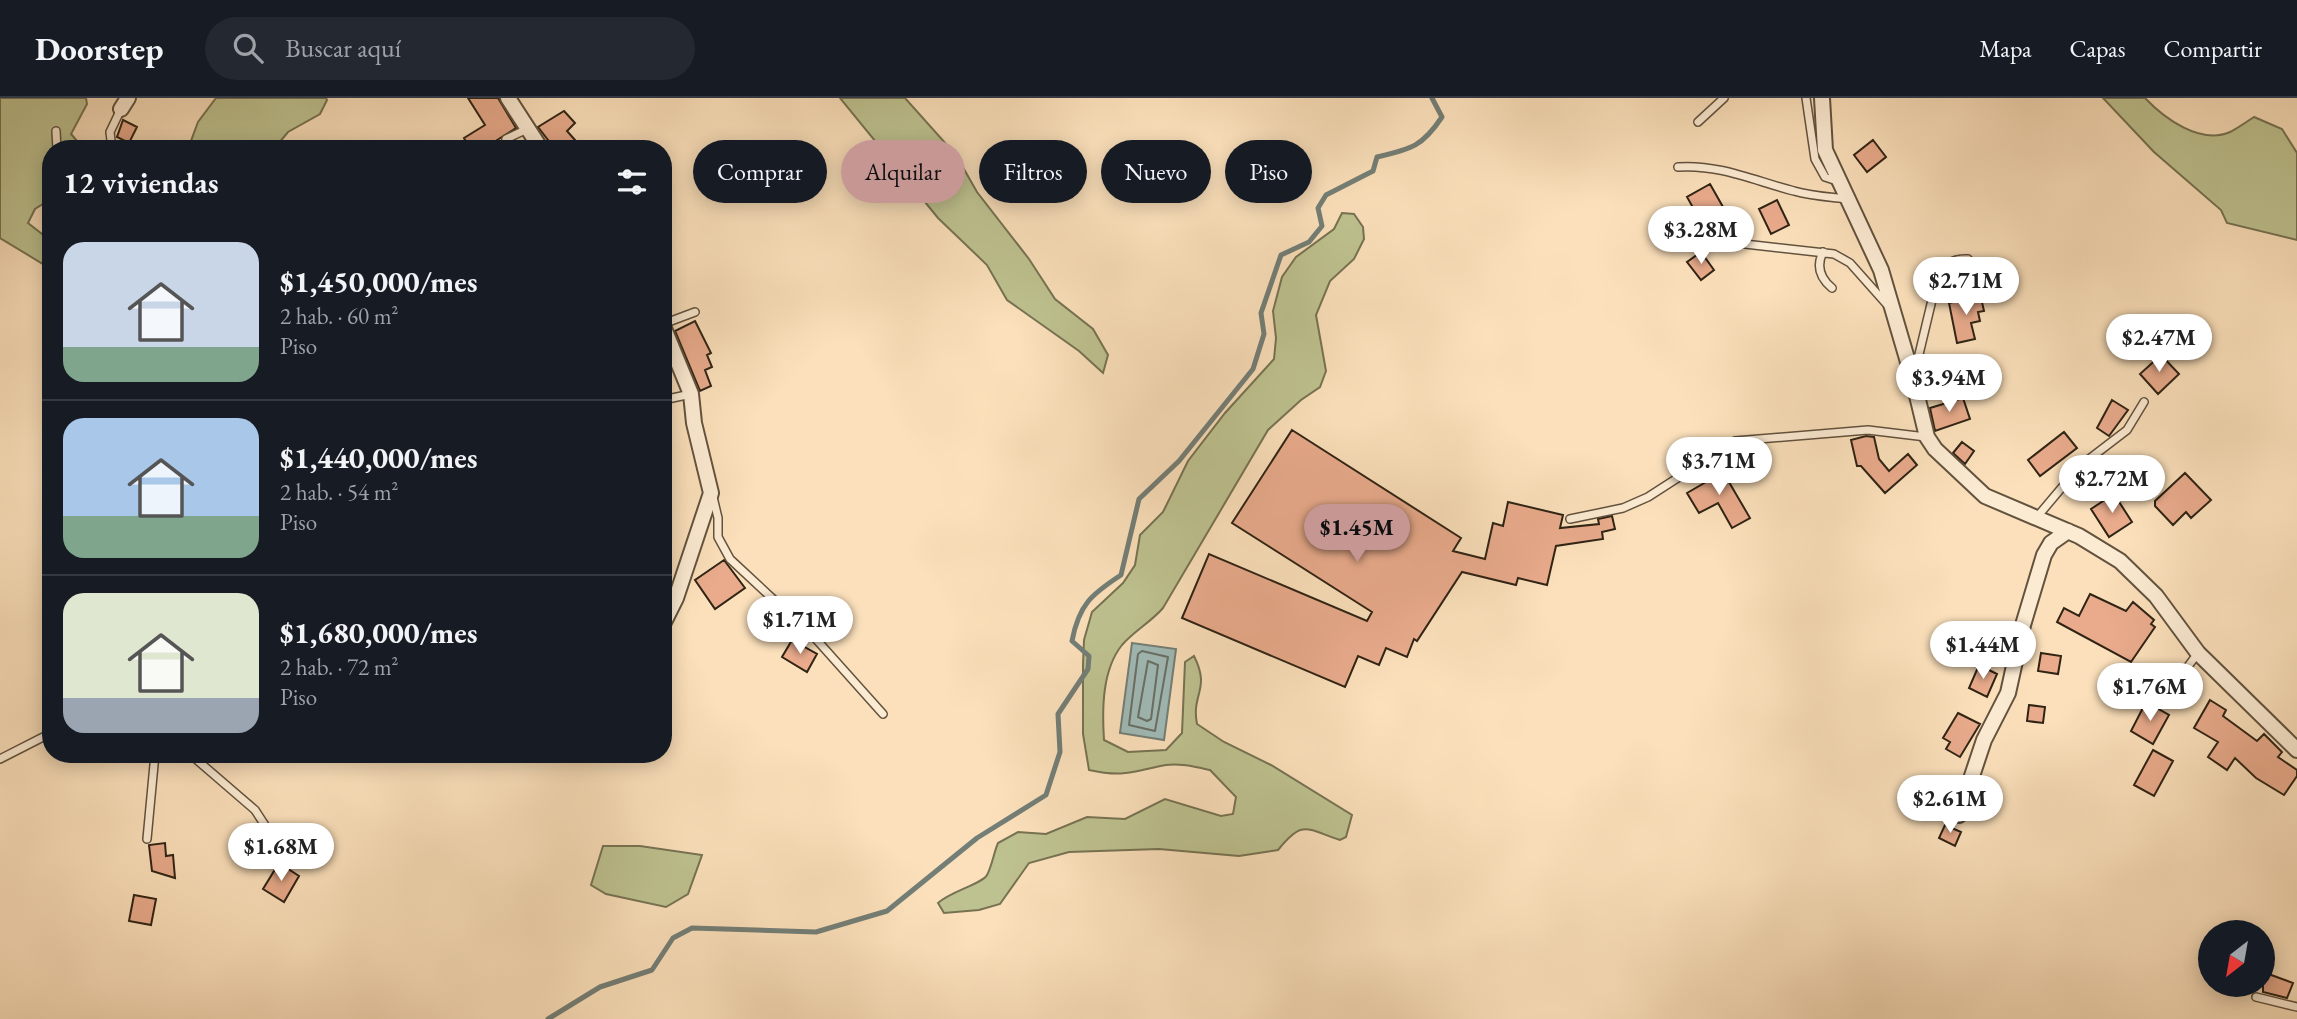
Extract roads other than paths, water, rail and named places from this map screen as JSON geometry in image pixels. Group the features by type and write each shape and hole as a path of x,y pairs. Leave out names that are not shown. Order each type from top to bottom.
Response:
{"street":[{"path":"508,98 535,140"},
{"path":"1822,98 1825,150 1875,257 1894,310 1927,438 1945,461 1979,491 2104,550 2135,575 2155,596 2198,653 2297,750"},
{"path":"672,347 691,394 694,423 711,493 672,607"},
{"path":"1959,815 1984,740 2008,692 2023,625 2044,555 2051,543 2068,531"}],"lane":[{"path":"1699,122 1724,98"},
{"path":"1806,98 1815,159 1825,177 1841,182"},
{"path":"111,140 110,132 125,104"},
{"path":"506,139 527,129"},
{"path":"56,131 56,140"},
{"path":"1678,167 1711,168 1796,192 1848,199"},
{"path":"1683,237 1823,252 1850,263 1881,301 1894,310"},
{"path":"1823,252 1819,260 1819,271 1832,289"},
{"path":"1913,379 1938,275 1946,265 1958,258 1968,259 1976,273 1975,281 1968,289"},
{"path":"672,321 695,312"},
{"path":"672,398 691,394"},
{"path":"2037,518 2080,466 2127,430 2144,402"},
{"path":"1570,519 1623,508 1648,498 1735,441 1868,430 1892,430 1927,438"},
{"path":"711,493 718,518 718,537 730,559 815,638 883,714"},
{"path":"2171,690 2198,653"},
{"path":"0,759 42,738"},
{"path":"147,839 154,763"},
{"path":"200,763 255,810 288,861"},
{"path":"2260,998 2297,1007"}],"water":[{"path":"1132,643 1176,649 1164,740 1120,733"}],"waterway":[{"path":"548,1019 600,987 652,970 673,938 692,928 816,932 887,911 977,838 1046,795 1060,752 1058,714 1088,669 1089,656 1072,641 1075,628 1088,601 1121,575 1139,499 1179,461 1253,369 1264,334 1261,313 1281,255 1309,242 1322,226 1318,208 1326,195 1373,171 1377,157 1407,149 1428,135 1442,117 1432,98"}]}
